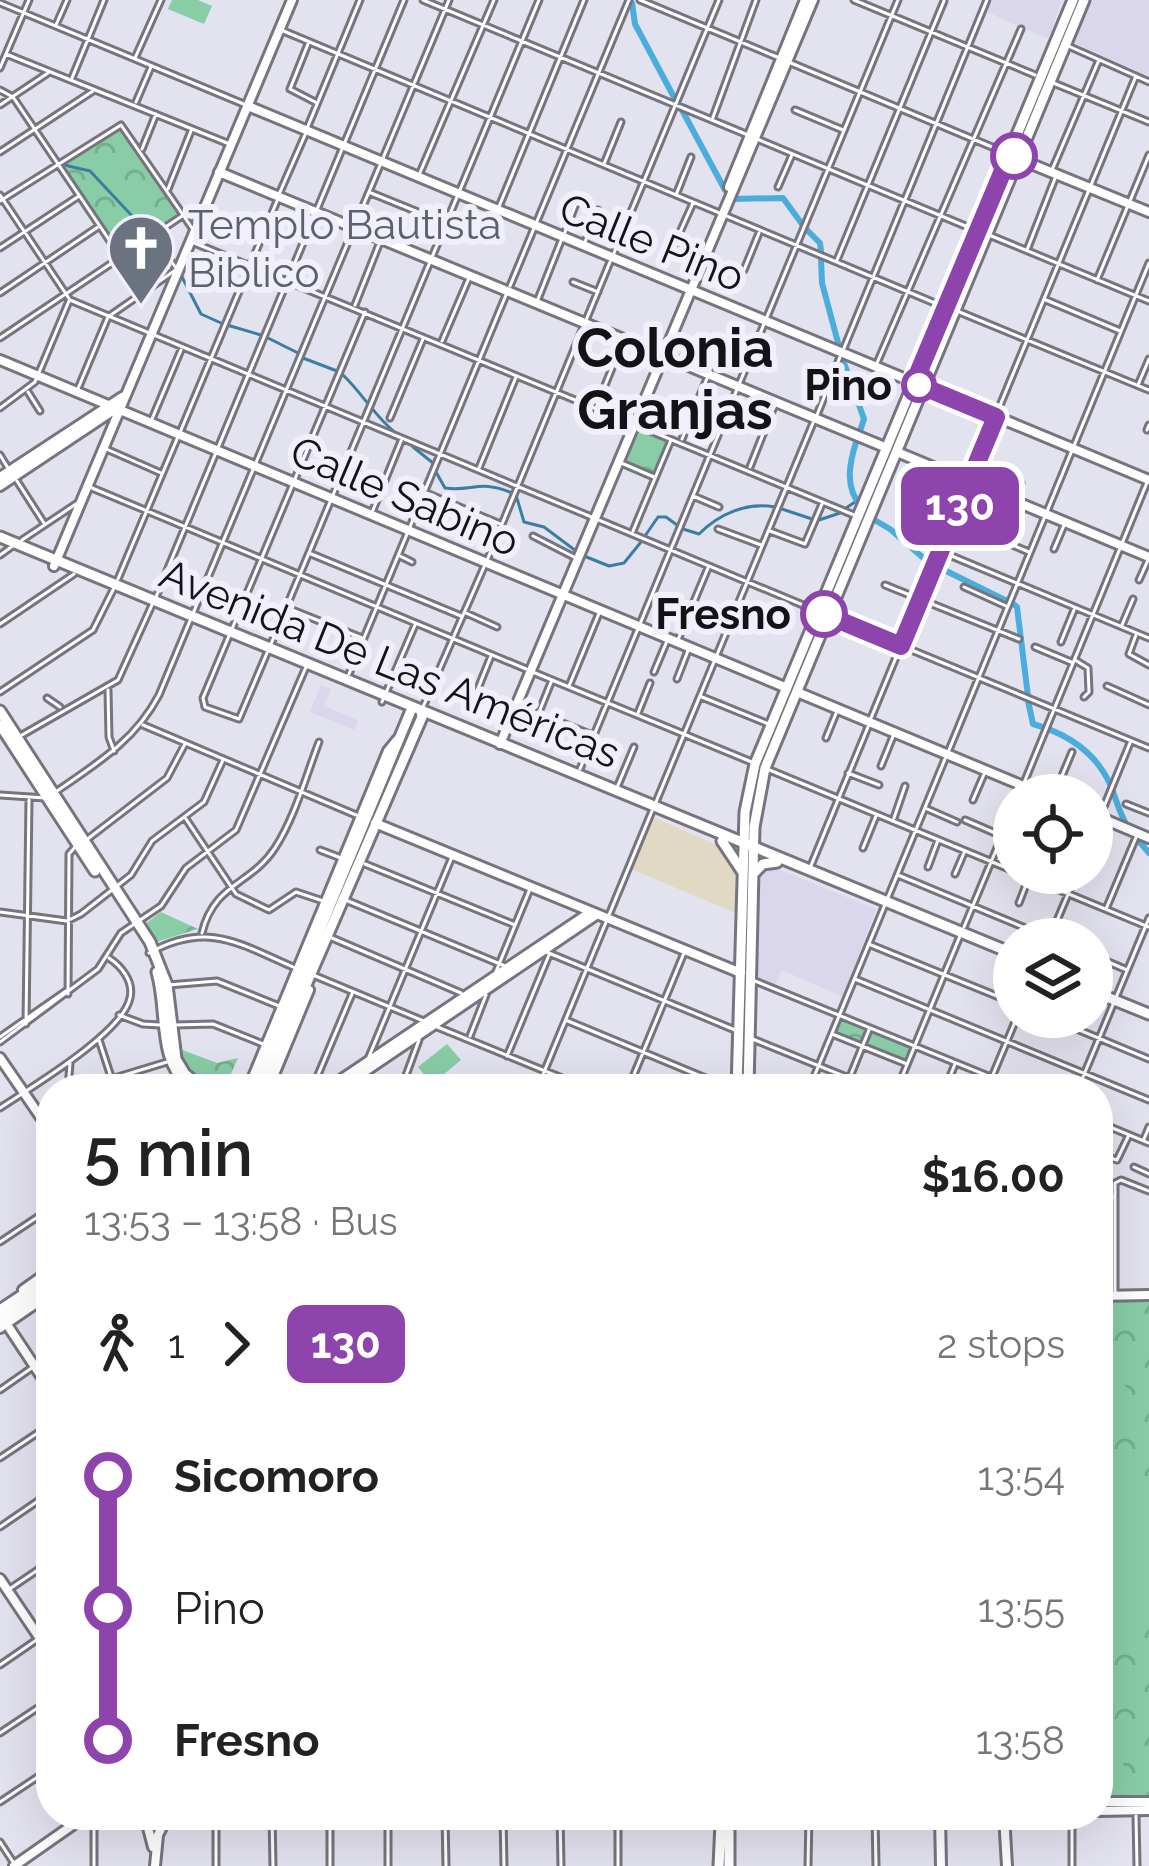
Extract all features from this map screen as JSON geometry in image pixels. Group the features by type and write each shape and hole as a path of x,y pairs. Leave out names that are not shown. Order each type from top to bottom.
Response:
{"main road":[{"path":"760,766 1046,79 1073,0"},
{"path":"1046,79 1084,0"},
{"name":"Avenida De Las Américas","path":"7,543 652,810"},
{"name":"Avenida De Las Américas","path":"56,563 114,588"},
{"path":"747,1074 749,826 771,726 792,690"},
{"path":"0,711 151,952 164,986 170,1061 179,1074"},
{"path":"306,972 328,903 416,712"},
{"name":"Avenida De Las Américas","path":"416,712 773,857"},
{"path":"0,724 14,739"},
{"path":"264,1074 356,863 398,740 409,729"},
{"path":"748,875 724,839 749,826"},
{"path":"749,826 768,842 773,857 993,948"},
{"path":"773,857 884,903"},
{"path":"748,875 773,857"},
{"path":"1113,996 1149,1011"},
{"path":"167,1025 178,1064 188,1074"},
{"path":"737,1074 744,1034"},
{"path":"1,1317 36,1286"},
{"path":"1,1317 36,1299"},
{"path":"719,1866 727,1830"},
{"path":"729,1830 729,1866"}],"street":[{"path":"0,68 29,0"},
{"path":"56,25 67,0"},
{"path":"71,80 104,0"},
{"path":"135,58 161,0"},
{"path":"56,563 116,406 292,0"},
{"path":"0,692 93,630 147,512 360,0"},
{"path":"14,739 63,708 85,702 124,674 404,0"},
{"path":"423,0 1149,301"},
{"path":"0,795 50,796 114,752 142,724 159,694 449,0"},
{"path":"418,177 494,0"},
{"path":"365,312 230,636 203,704 206,709 239,719 539,0"},
{"path":"497,210 584,0"},
{"path":"345,684 629,0"},
{"path":"640,0 1149,212"},
{"path":"669,12 674,0"},
{"path":"416,712 454,639 719,0"},
{"path":"712,120 756,0"},
{"path":"500,744 809,0"},
{"path":"854,0 1149,122"},
{"path":"577,776 898,0"},
{"path":"543,1074 987,0"},
{"path":"836,262 944,1"},
{"name":"Calle Pino","path":"0,3 1149,480"},
{"path":"875,367 1021,29"},
{"path":"280,30 644,181 719,217 797,244 1149,390"},
{"path":"309,42 290,89 317,103"},
{"path":"1065,44 1149,82"},
{"path":"6,54 231,145"},
{"path":"1027,250 1099,59"},
{"path":"134,106 152,66"},
{"path":"0,105 50,71"},
{"path":"809,869 1136,76"},
{"path":"0,90 13,97 122,258"},
{"path":"0,152 94,90"},
{"path":"795,110 845,130"},
{"path":"141,151 156,114"},
{"path":"604,165 621,122"},
{"path":"865,513 786,487 192,237 168,190 119,125 1,198 68,297 108,317 1149,748"},
{"path":"168,190 192,130"},
{"path":"778,187 792,154"},
{"path":"1097,280 1149,155"},
{"path":"676,195 691,157"},
{"path":"220,172 1121,545 1149,558 1139,580"},
{"path":"369,192 446,223"},
{"path":"0,248 79,196"},
{"path":"536,304 577,201"},
{"path":"672,250 693,202"},
{"path":"583,246 598,210"},
{"path":"0,338 68,297 183,215"},
{"path":"0,293 99,226"},
{"path":"744,270 760,230"},
{"path":"153,235 178,268"},
{"path":"354,307 381,239"},
{"path":"815,1074 1149,263"},
{"path":"76,393 108,317 178,268"},
{"path":"441,344 469,276"},
{"path":"573,282 598,292"},
{"path":"0,408 27,391 37,376 68,297"},
{"path":"1045,299 1121,332"},
{"path":"390,418 424,337"},
{"path":"596,408 623,340"},
{"path":"151,423 181,349"},
{"path":"1138,385 1149,359"},
{"name":"Calle Sabino","path":"0,360 993,774"},
{"path":"680,442 708,374"},
{"path":"478,471 517,375"},
{"path":"27,391 40,410"},
{"path":"748,470 776,403"},
{"path":"0,481 116,406"},
{"path":"371,514 401,439"},
{"path":"632,534 672,439"},
{"path":"103,448 163,473"},
{"path":"0,455 45,524"},
{"path":"617,461 655,478"},
{"path":"1028,774 1149,480"},
{"path":"1014,501 1021,484"},
{"path":"87,487 991,862"},
{"path":"424,493 501,525"},
{"path":"693,496 718,507"},
{"path":"0,555 7,543 81,501"},
{"path":"769,531 806,543 823,502"},
{"path":"954,520 1029,552"},
{"path":"1054,549 1065,522"},
{"path":"718,529 763,546"},
{"path":"533,536 577,558"},
{"path":"309,554 497,627"},
{"path":"939,554 1149,638"},
{"path":"398,556 412,562"},
{"path":"654,672 708,567"},
{"path":"0,624 74,574"},
{"path":"885,585 1019,639"},
{"path":"964,587 1007,606"},
{"path":"1121,627 1133,598"},
{"path":"286,608 363,638"},
{"path":"1061,642 1075,608"},
{"path":"568,687 601,610"},
{"path":"383,699 415,623"},
{"path":"1136,633 1129,654 1149,665"},
{"path":"1035,647 1088,668 1089,690 1084,697"},
{"path":"677,680 689,648"},
{"path":"473,701 491,655"},
{"path":"0,1040 108,957 119,936 161,906 182,872 240,824 306,668"},
{"path":"533,727 552,680"},
{"path":"637,715 650,683"},
{"path":"1107,686 1147,704 1149,693"},
{"path":"108,688 114,752"},
{"path":"700,697 771,726"},
{"path":"46,698 63,708"},
{"path":"826,738 838,709"},
{"path":"560,722 594,735"},
{"path":"142,724 985,1074"},
{"path":"881,766 895,733"},
{"path":"1113,784 1131,741"},
{"path":"202,934 210,907 270,855 319,742"},
{"path":"69,991 68,854 166,778 184,744"},
{"path":"615,792 634,747"},
{"path":"1063,774 1072,752"},
{"path":"0,912 68,921 134,873 152,841 208,797 223,760"},
{"path":"973,800 986,770"},
{"path":"848,773 879,785"},
{"path":"893,821 905,786"},
{"path":"26,1021 29,798"},
{"path":"1126,804 1149,813"},
{"path":"924,808 957,822"},
{"path":"863,848 877,814"},
{"path":"185,818 243,900 266,910 294,893 328,903 343,859 367,820"},
{"path":"965,820 993,832"},
{"path":"1113,823 1149,838"},
{"path":"1106,909 1138,833"},
{"path":"928,867 938,840"},
{"path":"320,850 343,859"},
{"path":"955,874 964,851"},
{"path":"362,1074 453,855"},
{"path":"904,1074 993,857"},
{"path":"260,1074 265,1045 281,1007 331,938 357,873 356,863 515,925"},
{"path":"896,874 1001,918"},
{"path":"469,1040 491,983 504,966 531,887"},
{"path":"1019,903 1022,894"},
{"path":"1058,918 1068,894 1148,926"},
{"path":"346,901 504,966 543,951 839,1074"},
{"path":"350,1074 543,951 594,913"},
{"path":"853,978 1084,1074 1149,918"},
{"path":"151,952 202,934 230,940 390,1007 425,1027 552,1074"},
{"path":"331,938 467,995"},
{"path":"868,943 993,994"},
{"path":"507,1056 543,951"},
{"path":"634,1074 685,951"},
{"path":"51,1074 98,1039 129,1000 123,969 108,957"},
{"path":"1113,964 1127,970"},
{"path":"164,986 217,981 281,1007"},
{"path":"362,1074 467,995 491,983"},
{"path":"318,1074 352,993"},
{"path":"119,1015 143,1024 213,1024 265,1045"},
{"path":"566,1020 698,1074"},
{"path":"407,1074 425,1027"},
{"path":"852,1074 870,1028"},
{"path":"831,1034 908,1064"},
{"path":"993,1074 1008,1038"},
{"path":"98,1039 110,1074"},
{"path":"1099,1039 1149,1059"},
{"path":"1,1061 36,1110"},
{"path":"69,1074 70,1061"},
{"path":"127,1074 170,1061"},
{"path":"951,1074 956,1062"},
{"path":"0,1108 36,1085"},
{"path":"1113,1086 1149,1100"},
{"path":"1113,1128 1146,1142 1149,1127"},
{"path":"1113,1158 1118,1159 1129,1135"},
{"path":"1134,1168 1149,1174"},
{"path":"1149,1192 1117,1180 1114,1197 1115,1295 1149,1295"},
{"path":"0,1242 36,1218"},
{"path":"0,1390 35,1366 1,1317"},
{"path":"0,1458 36,1434"},
{"path":"0,1527 36,1502"},
{"path":"4,1593 36,1571"},
{"path":"0,1579 4,1593 36,1634"},
{"path":"0,1665 36,1640"},
{"path":"0,1733 36,1709"},
{"path":"0,1802 36,1778"},
{"path":"1137,1866 1141,1806"},
{"path":"0,1841 15,1866 68,1830"},
{"path":"93,1830 94,1866"},
{"path":"145,1830 155,1863"},
{"path":"155,1863 163,1830"},
{"path":"216,1830 216,1866"},
{"path":"272,1830 273,1866"},
{"path":"330,1830 330,1866"},
{"path":"388,1830 388,1866"},
{"path":"445,1830 446,1866"},
{"path":"503,1830 504,1866"},
{"path":"560,1830 560,1866"},
{"path":"617,1866 618,1830"},
{"path":"808,1866 809,1830"},
{"path":"875,1830 876,1866"},
{"path":"940,1830 940,1866"},
{"path":"1005,1830 1007,1866"},
{"path":"1072,1830 1072,1866"}],"shaded area":[{"path":"993,0 1061,0 1049,39 987,12"},
{"path":"1092,0 1149,0 1149,76 1074,43"},
{"path":"321,685 331,689 324,706 358,720 354,730 310,712"},
{"path":"653,817 723,848 739,874 738,914 631,869"},
{"path":"770,866 876,909 843,997 782,970 774,987 753,978 757,876"}],"green space":[{"path":"172,0 198,0 212,6 204,24 168,9"},
{"path":"119,128 177,214 121,253 66,171 68,160"},
{"path":"634,426 669,440 654,475 620,460"},
{"path":"161,912 198,929 156,942 145,924"},
{"path":"838,1015 915,1045 907,1064 831,1034"},
{"path":"447,1044 461,1060 444,1074 424,1074 418,1067"},
{"path":"177,1048 217,1063 238,1058 231,1074 192,1074"},
{"path":"1149,1295 1149,1802 1113,1802 1113,1296"},
{"path":"1113,1371 1131,1393 1113,1408"},
{"path":"1113,1490 1149,1490 1149,1617 1113,1616"},
{"path":"1113,1734 1124,1734 1123,1785 1113,1785"}],"waterway":[{"path":"632,3 635,24 676,101"},
{"path":"13,100 31,129"},
{"path":"682,110 725,190"},
{"path":"33,132 56,163"},
{"path":"64,165 90,171 149,234"},
{"path":"732,199 783,198 802,224"},
{"path":"807,230 820,243 821,251"},
{"path":"153,240 173,267"},
{"path":"821,259 822,283 840,350"},
{"path":"182,277 201,314 221,323"},
{"path":"227,325 261,335"},
{"path":"268,338 298,353"},
{"path":"303,358 337,371"},
{"path":"843,360 864,419 859,434"},
{"path":"343,375 398,435"},
{"path":"857,439 850,475 852,492 862,508"},
{"path":"413,447 433,463"},
{"path":"436,472 445,488 484,486 512,493"},
{"path":"516,495 524,522 544,527 576,551"},
{"path":"846,508 855,502"},
{"path":"683,529 699,534 734,511 775,507"},
{"path":"782,509 812,519"},
{"path":"819,520 840,513"},
{"path":"645,536 658,517 677,525"},
{"path":"871,518 928,562 1005,600"},
{"path":"584,556 609,566 624,563 641,542"},
{"path":"1012,603 1017,607 1028,696"},
{"path":"1028,701 1033,724 1067,738 1095,761 1128,827"},
{"path":"1138,840 1149,853"}],"bus line":[{"name":"130","path":"824,614 901,646 954,520 996,417 914,383 1010,154 1014,156"}],"place":[{"name":"Templo Bautista Biblico","path":"141,307"},
{"name":"Pino","path":"919,385"},
{"name":"Fresno","path":"824,614"}],"district":[{"name":"Colonia Granjas","path":"675,379"}]}
